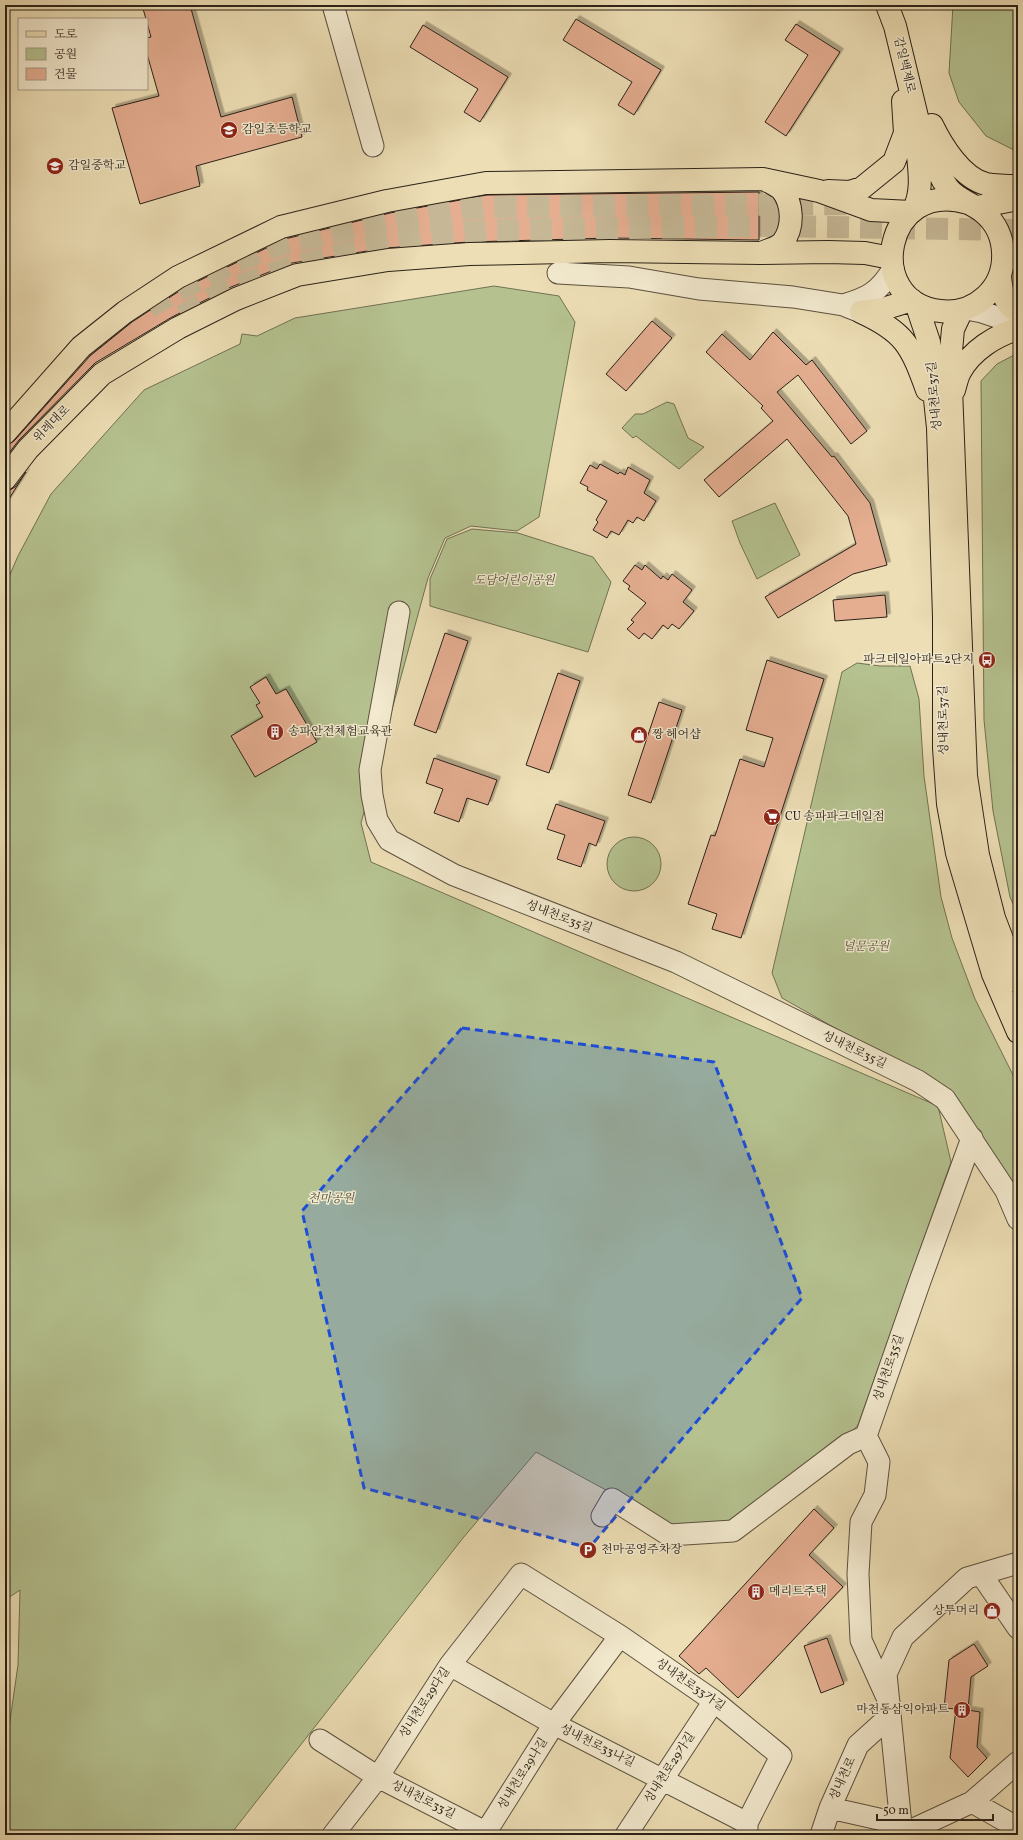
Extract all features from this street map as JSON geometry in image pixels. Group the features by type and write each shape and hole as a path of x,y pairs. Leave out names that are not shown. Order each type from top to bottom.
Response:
{"main road":[{"name":"감일백제로","path":"887,5 895,26 919,125"},
{"path":"895,26 906,40 914,57 928,117 939,141 953,160 971,176 985,184 1018,186"},
{"path":"819,191 850,192 862,188 894,162 904,133 904,106 898,73 895,26"},
{"path":"919,125 927,138 938,172 948,188 960,199 972,205 991,219 1000,236 1007,266 1001,290 1009,305 1018,312"},
{"path":"913,210 919,196 920,176 916,139 919,125"},
{"path":"5,433 81,347 126,312 178,277 281,227 349,210 387,201 486,184 763,178 819,191 871,210 913,210"},
{"path":"760,253 776,247 782,242 789,230 792,214 787,199 781,189 763,178"},
{"path":"1007,266 989,293 978,302 964,309 939,311 914,301 900,286 892,264 894,236 901,223 913,210 927,202 940,199 954,199 972,205 1018,199"},
{"name":"위례대로","path":"5,478 28,448 102,374 178,328 236,299 297,275 388,260 469,254 610,251 865,253 892,264"},
{"path":"852,308 883,309 914,301"},
{"name":"성내천로37길","path":"914,301 930,342 938,428 952,632 969,802 978,854 994,918 1018,982"},
{"path":"852,308 890,328 904,340 917,364 938,428"},
{"name":"성내천로37길","path":"964,309 956,320 951,338 952,632 944,748 948,804 957,853 992,974 1018,1032"},
{"path":"952,397 960,372 970,358 982,347 1018,330"}],"street":[{"path":"333,5 373,146"},
{"path":"558,273 629,277 699,289 793,297 852,308 857,301 876,292 884,284 892,264"},
{"path":"964,309 982,312 1018,324"},
{"name":"성내천로35길","path":"399,612 370,770 372,795 377,820 390,840 454,875 676,962 918,1082 945,1099 972,1138 866,1436"},
{"path":"972,1138 1006,1191 1018,1219"},
{"path":"602,1516 612,1500 669,1535 733,1531 848,1444 866,1436 879,1462 875,1495 861,1522 858,1574 861,1640 889,1709"},
{"path":"1018,1563 967,1578 903,1637 886,1674 902,1832 972,1802 1018,1762"},
{"name":"성내천로33가길","path":"521,1574 620,1636 714,1701 781,1756 747,1829"},
{"name":"성내천로29다길","path":"333,1835 378,1777 450,1665 521,1574"},
{"path":"981,1574 1018,1628"},
{"name":"성내천로29나길","path":"487,1834 554,1724 620,1636"},
{"name":"성내천로33나길","path":"450,1665 554,1724 662,1778 747,1829"},
{"name":"성내천로29가길","path":"626,1835 714,1701"},
{"name":"성내천로","path":"889,1709 858,1745 830,1808 902,1832"},
{"name":"성내천로33길","path":"320,1740 378,1777 487,1834"},
{"path":"972,1802 1018,1828"},
{"path":"821,1835 830,1808"}],"highlighted area":[{"path":"462,1028 714,1062 802,1298 589,1548 364,1488 302,1211"}],"green space":[{"path":"953,5 1018,5 1018,152 986,136 959,102 949,73"},
{"name":"천마공원","path":"494,286 559,296 575,322 539,517 517,531 471,526 445,538 428,578 361,823 371,862 938,1106 951,1162 858,1425 836,1450 733,1523 674,1527 536,1452 463,1538 230,1835 5,1835 5,1755 18,1665 20,1590 5,1600 5,586 18,556 51,494 144,390 240,344 242,334 257,336 295,318"},
{"path":"1018,353 1018,916 1010,897 993,811 984,720 981,381 997,364"},
{"path":"667,402 674,404 688,438 704,447 679,469 636,436 633,438 622,428 635,414 643,414"},
{"path":"775,503 800,555 757,579 740,543 732,521"},
{"name":"도담어린이공원","path":"472,529 518,533 593,557 611,582 588,652 430,606 430,579 447,539"},
{"name":"널문공원","path":"857,663 880,666 910,666 919,699 924,776 941,897 952,938 975,999 1018,1085 1018,1203 952,1094 782,998 772,973 842,672"},
{"path":"634,837 644,839 653,845 659,854 661,864 659,874 653,883 644,889 634,891 624,889 615,883 609,874 607,864 609,854 615,845 624,839"}],"building":[{"name":"감일초등학교","path":"142,5 190,5 221,117 292,97 302,137 196,166 200,186 140,204 112,108 159,96 148,58 148,38 151,37 148,26 148,18 146,18"},
{"path":"576,19 661,70 634,115 618,105 632,82 563,40"},
{"path":"796,24 840,52 786,136 765,122 808,55 785,40"},
{"path":"423,25 508,77 480,122 464,112 478,89 410,47"},
{"path":"759,192 759,240 610,238 469,242 386,248 292,263 231,287 172,317 95,363 19,440 5,458 5,445 14,441 90,356 132,322 184,288 285,239 390,213 487,195"},
{"path":"652,321 672,338 626,391 606,374"},
{"path":"773,332 806,365 812,360 867,431 851,444 798,375 777,392 832,457 834,456 870,503 887,565 853,574 778,618 765,597 856,544 848,516 787,439 719,497 704,480 773,421 761,408 763,406 706,352 722,334 750,360"},
{"path":"600,464 618,474 620,472 625,475 628,467 650,480 644,493 656,501 644,521 637,517 633,523 628,520 619,535 611,531 607,538 593,530 598,522 596,520 607,501 587,490 588,487 580,483 590,465 597,469"},
{"path":"26,472 5,505 5,491 15,487"},
{"path":"635,565 642,570 645,565 661,579 663,576 668,580 672,574 692,590 683,602 694,611 679,629 672,624 668,629 663,625 652,639 644,633 639,639 627,629 634,622 631,620 646,603 628,589 630,586 623,581"},
{"path":"885,595 887,617 835,621 833,600"},
{"path":"445,633 468,641 436,733 414,725"},
{"path":"767,660 824,679 741,938 712,929 717,914 688,904 711,835 715,836 740,759 764,767 773,738 746,730"},
{"path":"558,673 580,681 549,773 526,765"},
{"name":"송파안전체험교육관","path":"266,677 276,694 286,689 317,742 255,777 231,736 263,717 256,705 260,703 250,687"},
{"path":"659,702 682,710 651,803 628,795"},
{"path":"434,758 497,780 488,805 467,798 459,822 434,813 443,789 426,783"},
{"path":"556,804 605,821 596,846 589,843 581,867 557,859 565,835 547,829"},
{"path":"814,1509 834,1528 809,1555 843,1587 738,1698 706,1668 699,1674 679,1656"},
{"path":"827,1638 844,1684 821,1693 804,1646"},
{"name":"마천동삼익아파트","path":"974,1644 988,1666 971,1677 968,1710 980,1712 977,1747 987,1758 968,1777 950,1758 956,1709 944,1708 949,1660"}],"tunnel":[{"path":"149,307 223,268 275,247 358,227 422,216 486,207 853,204"},
{"path":"182,316 222,292 289,267 386,243 437,235 492,230 763,226 1018,230"}],"place":[{"name":"감일초등학교","path":"229,130"},
{"name":"감일중학교","path":"55,166"},
{"name":"파크데일아파트2단지","path":"987,660"},
{"name":"송파안전체험교육관","path":"275,732"},
{"name":"짱 헤어샵","path":"639,735"},
{"name":"CU 송파파크데일점","path":"772,817"},
{"name":"천마공영주차장","path":"588,1550"},
{"name":"메리트주택","path":"756,1592"},
{"name":"상투머리","path":"992,1611"},
{"name":"마천동삼익아파트","path":"962,1710"}]}
